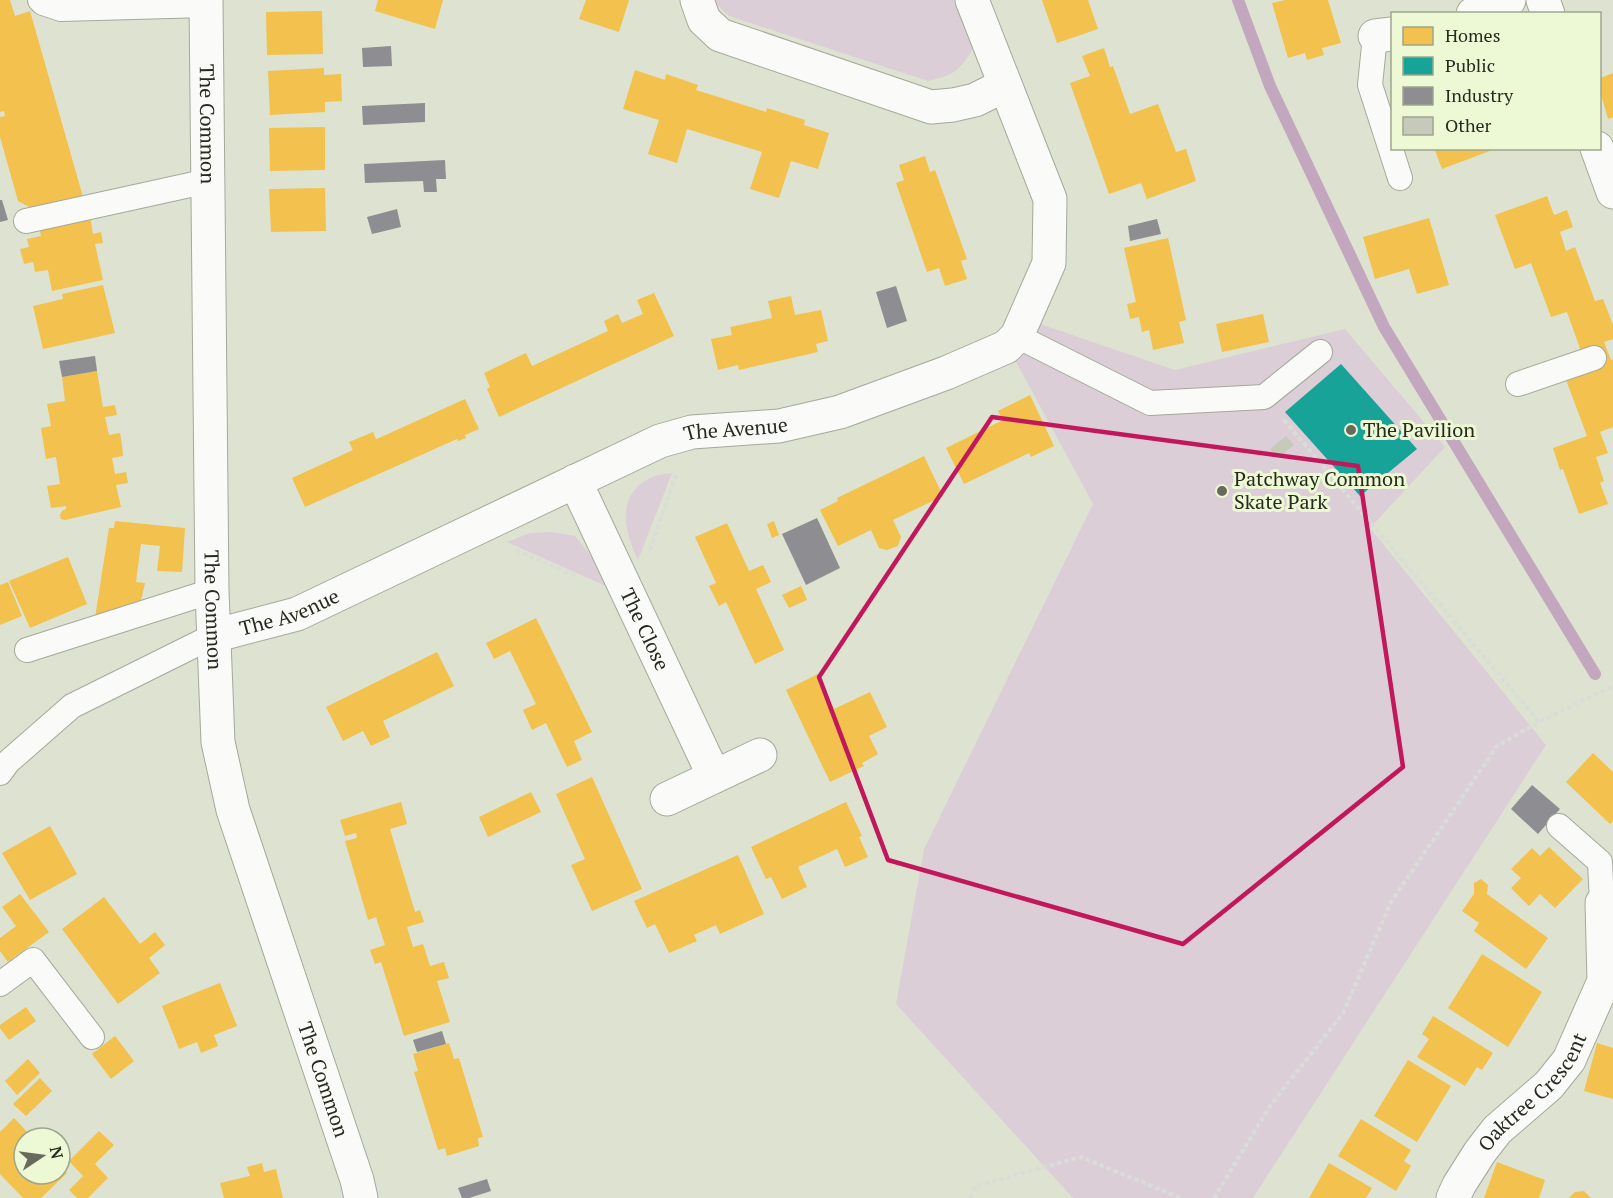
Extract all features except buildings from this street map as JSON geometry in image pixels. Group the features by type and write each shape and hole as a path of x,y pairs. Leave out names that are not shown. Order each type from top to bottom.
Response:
{"street":[{"path":"697,0 704,20 720,35 931,106 953,105 975,100 1005,85"},
{"path":"972,0 1050,199 1049,262 1017,336"},
{"path":"1478,12 1509,0"},
{"name":"The Common","path":"206,3 212,591 218,742 233,810 357,1180 361,1198"},
{"path":"1598,150 1613,192"},
{"name":"The Avenue","path":"213,636 297,614 660,441 692,432 779,426 840,412 946,373 1006,347 1017,336"},
{"name":"The Close","path":"575,481 714,776"},
{"path":"667,799 760,755"},
{"name":"Oaktree Crescent","path":"1453,1198 1480,1152 1497,1130 1549,1085 1569,1060 1608,983 1602,903"}],"lane":[{"path":"40,0 60,9 206,3"},
{"path":"1384,35 1370,85 1400,178"},
{"path":"26,221 208,181"},
{"path":"1017,336 1150,403 1264,397 1320,352"},
{"path":"1518,384 1605,354"},
{"path":"27,650 212,591"},
{"path":"0,773 8,762 72,706 213,636"},
{"name":"Oaktree Crescent","path":"1559,826 1600,862 1602,903"},
{"path":"0,984 33,960 92,1037"}],"path":[{"path":"1264,397 1539,722"},
{"path":"1214,1198 1270,1106 1343,1013 1391,902 1497,746 1539,722 1613,686"},
{"path":"970,1198 976,1186 1081,1157 1181,1198"}],"highlighted area":[{"path":"992,417 1358,466 1403,767 1183,944 888,860 819,677"}],"shaded area":[{"path":"715,0 957,0 969,29 973,48 955,71 944,77 928,81 729,16"},
{"path":"1040,324 1175,370 1345,329 1445,447 1370,528 1546,745 1253,1198 1073,1198 896,1004 924,849 1093,504 1014,358"},
{"path":"672,473 638,560 629,538 627,506 638,487 648,479"},
{"path":"551,532 575,536 596,562 608,587 507,542 530,533"}],"waterway":[{"path":"1238,0 1270,86 1384,327 1595,674"}],"place":[{"name":"The Pavilion","path":"1351,430"},
{"name":"Patchway Common Skate Park","path":"1222,491"}]}
